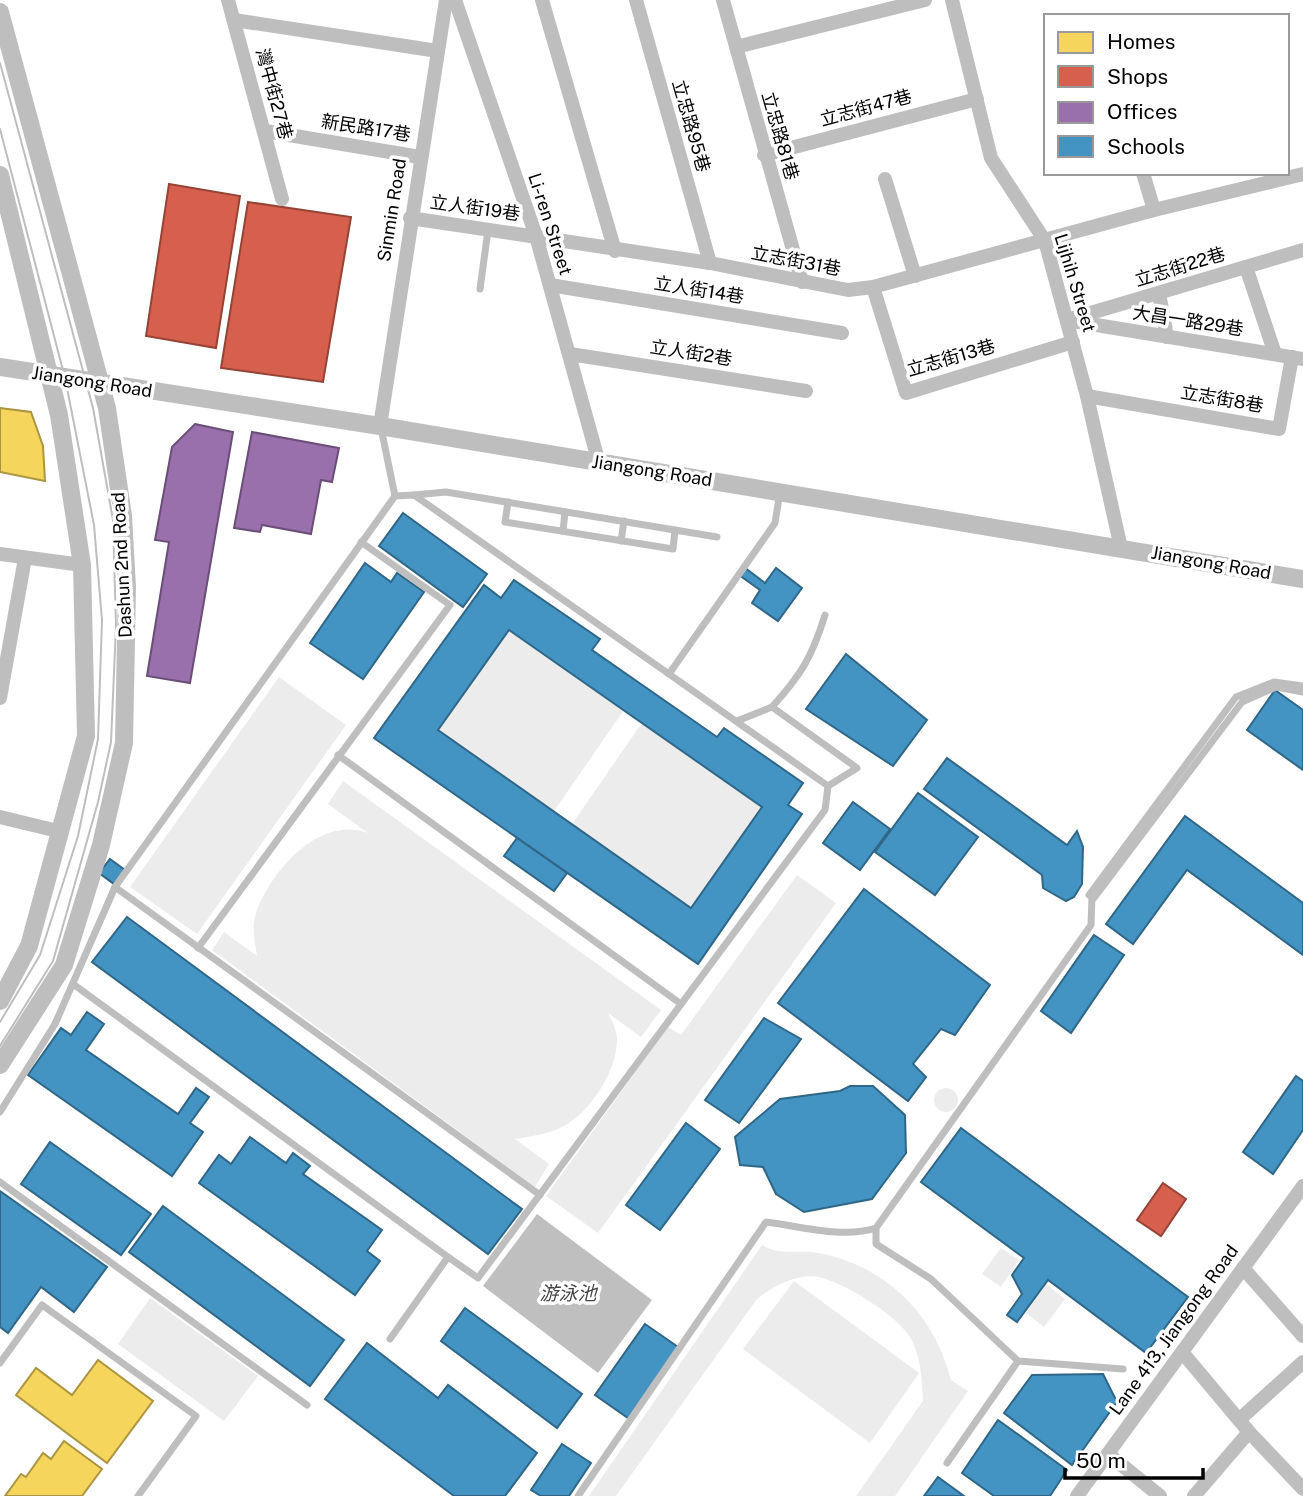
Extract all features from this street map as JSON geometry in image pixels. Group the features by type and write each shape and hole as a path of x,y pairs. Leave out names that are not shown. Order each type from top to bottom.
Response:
{"street":[{"name":"灣中街27巷","path":"228,0 282,199"},
{"name":"Sinmin Road","path":"380,426 410,218 446,0"},
{"name":"Li-ren Street","path":"455,0 536,236 599,463"},
{"path":"542,0 615,251"},
{"name":"立忠路95巷","path":"636,0 710,263"},
{"name":"立忠路81巷","path":"723,0 764,155 802,282"},
{"path":"736,47 925,0"},
{"name":"Lijhih Street","path":"952,0 991,158 1045,241 1087,396 1121,548"},
{"name":"Dashun 2nd Road","path":"0,12 100,384 123,516 127,587 124,743 101,845 64,965 0,1065"},
{"path":"234,20 438,51"},
{"name":"立志街47巷","path":"764,155 977,99"},
{"name":"新民路17巷","path":"265,131 420,157"},
{"name":"立志街31巷","path":"536,236 615,251 710,263 848,290 873,287 1045,241 1253,179 1303,174"},
{"path":"0,175 50,375 82,565 86,736 29,946 0,1001"},
{"path":"1144,175 1154,210"},
{"path":"885,179 915,276"},
{"name":"立人街19巷","path":"410,218 536,236"},
{"name":"立志街22巷","path":"1067,320 1303,250"},
{"path":"1247,267 1275,354"},
{"name":"立人街14巷","path":"550,285 842,333"},
{"name":"立志街13巷","path":"873,287 905,393 1073,342"},
{"path":"1159,293 1167,337"},
{"name":"大昌一路29巷","path":"1067,320 1298,358"},
{"name":"立人街2巷","path":"570,354 806,391"},
{"name":"立志街8巷","path":"1087,396 1279,429 1298,358"},
{"name":"Jiangong Road","path":"0,367 380,426 1303,579"},
{"path":"0,554 82,565"},
{"path":"0,698 25,558"},
{"path":"0,817 62,832"},
{"name":"Lane 413, Jiangong Road","path":"1077,1496 1303,1187"},
{"path":"1243,1268 1303,1336"},
{"path":"1182,1352 1249,1432 1303,1489"},
{"path":"1240,1419 1303,1362"},
{"path":"1194,1496 1249,1432"},
{"path":"1108,1454 1160,1496"}],"lane":[{"path":"480,289 488,229"},
{"path":"0,1112 55,1024 116,887 395,496 380,426"},
{"path":"395,496 446,492 717,537"},
{"path":"669,674 775,523 780,492"},
{"path":"414,495 828,786"},
{"path":"509,502 505,522 673,549 675,530"},
{"path":"562,531 565,512"},
{"path":"621,541 624,521"},
{"path":"198,948 450,606 361,542"},
{"path":"737,721 772,707 793,684 813,653 825,615"},
{"path":"1124,1370 1018,1361 931,1279 876,1244 876,1228 1091,925 1092,897 1089,895 1236,697 1275,682 1303,686"},
{"path":"1092,897 1241,702 1276,687 1303,692"},
{"path":"772,707 857,768 828,786"},
{"path":"338,755 681,1004"},
{"path":"73,984 478,1278 825,810 828,786"},
{"path":"116,887 540,1195"},
{"path":"0,1182 307,1405"},
{"path":"578,1496 766,1222 844,1232 863,1232 876,1228"},
{"path":"390,1339 448,1257"},
{"path":"0,1363 42,1305 196,1416 138,1496"},
{"path":"947,1463 1018,1361"}],"shaded area":[{"path":"509,630 624,710 554,811 438,730"},
{"path":"279,677 346,725 197,934 130,887"},
{"path":"642,723 762,807 691,908 572,824"},
{"path":"343,781 661,1010 641,1037 608,1013 617,1038 616,1050 602,1087 586,1109 561,1127 515,1139 549,1164 535,1187 212,950 224,932 257,956 254,929 256,913 273,880 285,864 315,839 332,832 350,830 368,833 328,804"},
{"path":"797,875 836,903 598,1233 546,1196 668,1027 681,1035"},
{"path":"946,1088 954,1092 958,1100 954,1108 946,1112 938,1108 934,1100 938,1092"},
{"path":"762,1245 776,1251 816,1252 847,1261 889,1284 921,1316 934,1335 951,1380 968,1391 895,1496 856,1496 923,1401 917,1352 910,1337 893,1318 850,1290 811,1276 789,1280 757,1299 616,1496 589,1496"},
{"path":"1001,1248 1019,1260 1001,1287 982,1274"},
{"path":"794,1281 919,1373 870,1443 743,1349"},
{"path":"1046,1284 1065,1299 1044,1327 1026,1313"},
{"path":"150,1298 258,1376 224,1421 118,1344"}],"water":[{"name":"游泳池","path":"537,1214 652,1300 598,1373 483,1286"}],"building: Homes":[{"path":"0,408 31,412 43,446 45,481 0,472"},
{"path":"98,1360 153,1401 107,1463 16,1395 36,1368 72,1395"},
{"path":"64,1441 102,1469 82,1496 5,1496 21,1474 26,1477 43,1453 51,1459"}],"building: Shops":[{"path":"169,184 240,196 216,348 146,336"},
{"path":"248,202 351,217 323,382 221,368"},
{"path":"1163,1183 1186,1199 1161,1236 1137,1220"}],"building: Offices":[{"path":"195,424 233,432 190,683 147,676 169,542 155,540 172,447"},
{"path":"252,432 339,448 332,482 321,480 311,534 262,525 260,532 234,528"}],"building: Schools":[{"path":"403,513 487,574 463,607 379,546"},
{"path":"365,563 391,582 397,573 424,592 363,679 310,643"},
{"path":"744,567 765,583 776,568 802,588 778,621 752,603 760,590 739,575"},
{"path":"514,580 600,639 592,650 717,737 724,728 803,783 788,805 802,814 698,964 374,738 484,585 501,598","holes":["509,630 762,807 691,908 438,730"]},
{"path":"846,654 927,720 893,766 806,709"},
{"path":"1275,690 1303,710 1303,770 1247,730"},
{"path":"947,758 1067,845 1077,831 1083,847 1082,884 1074,897 1066,901 1043,888 1042,875 924,789"},
{"path":"918,793 978,837 935,895 875,852"},
{"path":"853,802 890,829 860,870 823,843"},
{"path":"1185,816 1303,903 1303,955 1187,870 1133,944 1106,924"},
{"path":"517,838 567,873 554,891 504,856"},
{"path":"110,859 125,870 114,884 99,873"},
{"path":"864,889 990,985 955,1035 941,1029 913,1064 926,1077 908,1101 778,1003"},
{"path":"127,917 522,1209 488,1254 92,962"},
{"path":"1094,935 1124,955 1071,1033 1041,1011"},
{"path":"87,1012 104,1024 86,1050 178,1114 196,1088 209,1097 190,1123 203,1132 172,1176 28,1075 61,1028 71,1035"},
{"path":"764,1018 801,1039 739,1123 705,1100"},
{"path":"1296,1076 1303,1081 1303,1130 1273,1174 1243,1152"},
{"path":"850,1086 873,1086 905,1115 906,1153 872,1199 804,1212 776,1194 763,1167 740,1165 735,1137 780,1099 840,1091"},
{"path":"686,1123 720,1149 660,1230 626,1205"},
{"path":"961,1128 1188,1297 1146,1353 1048,1280 1017,1322 1007,1315 1022,1294 1012,1275 1024,1258 921,1182"},
{"path":"250,1137 286,1163 293,1153 310,1166 303,1174 382,1230 367,1251 380,1261 355,1295 199,1183 219,1155 231,1164"},
{"path":"50,1142 151,1214 121,1255 21,1184"},
{"path":"0,1191 107,1267 74,1312 41,1287 8,1333 0,1327"},
{"path":"163,1206 344,1340 310,1386 129,1252"},
{"path":"465,1308 582,1394 557,1428 441,1341"},
{"path":"645,1324 678,1347 628,1418 595,1395"},
{"path":"367,1343 438,1398 448,1385 537,1453 505,1496 454,1496 325,1399"},
{"path":"1103,1374 1117,1402 1072,1465 1004,1413 1032,1375"},
{"path":"998,1420 1067,1470 1050,1496 994,1496 962,1473"},
{"path":"562,1444 591,1463 569,1496 541,1496 531,1490"},
{"path":"938,1477 964,1496 924,1496"}],"tram line":[{"path":"0,63 93,408 113,520 116,626 111,742 98,802 53,961 0,1046"},
{"path":"0,129 65,378 94,525 102,620 98,739 78,836 40,955 0,1022"}]}
